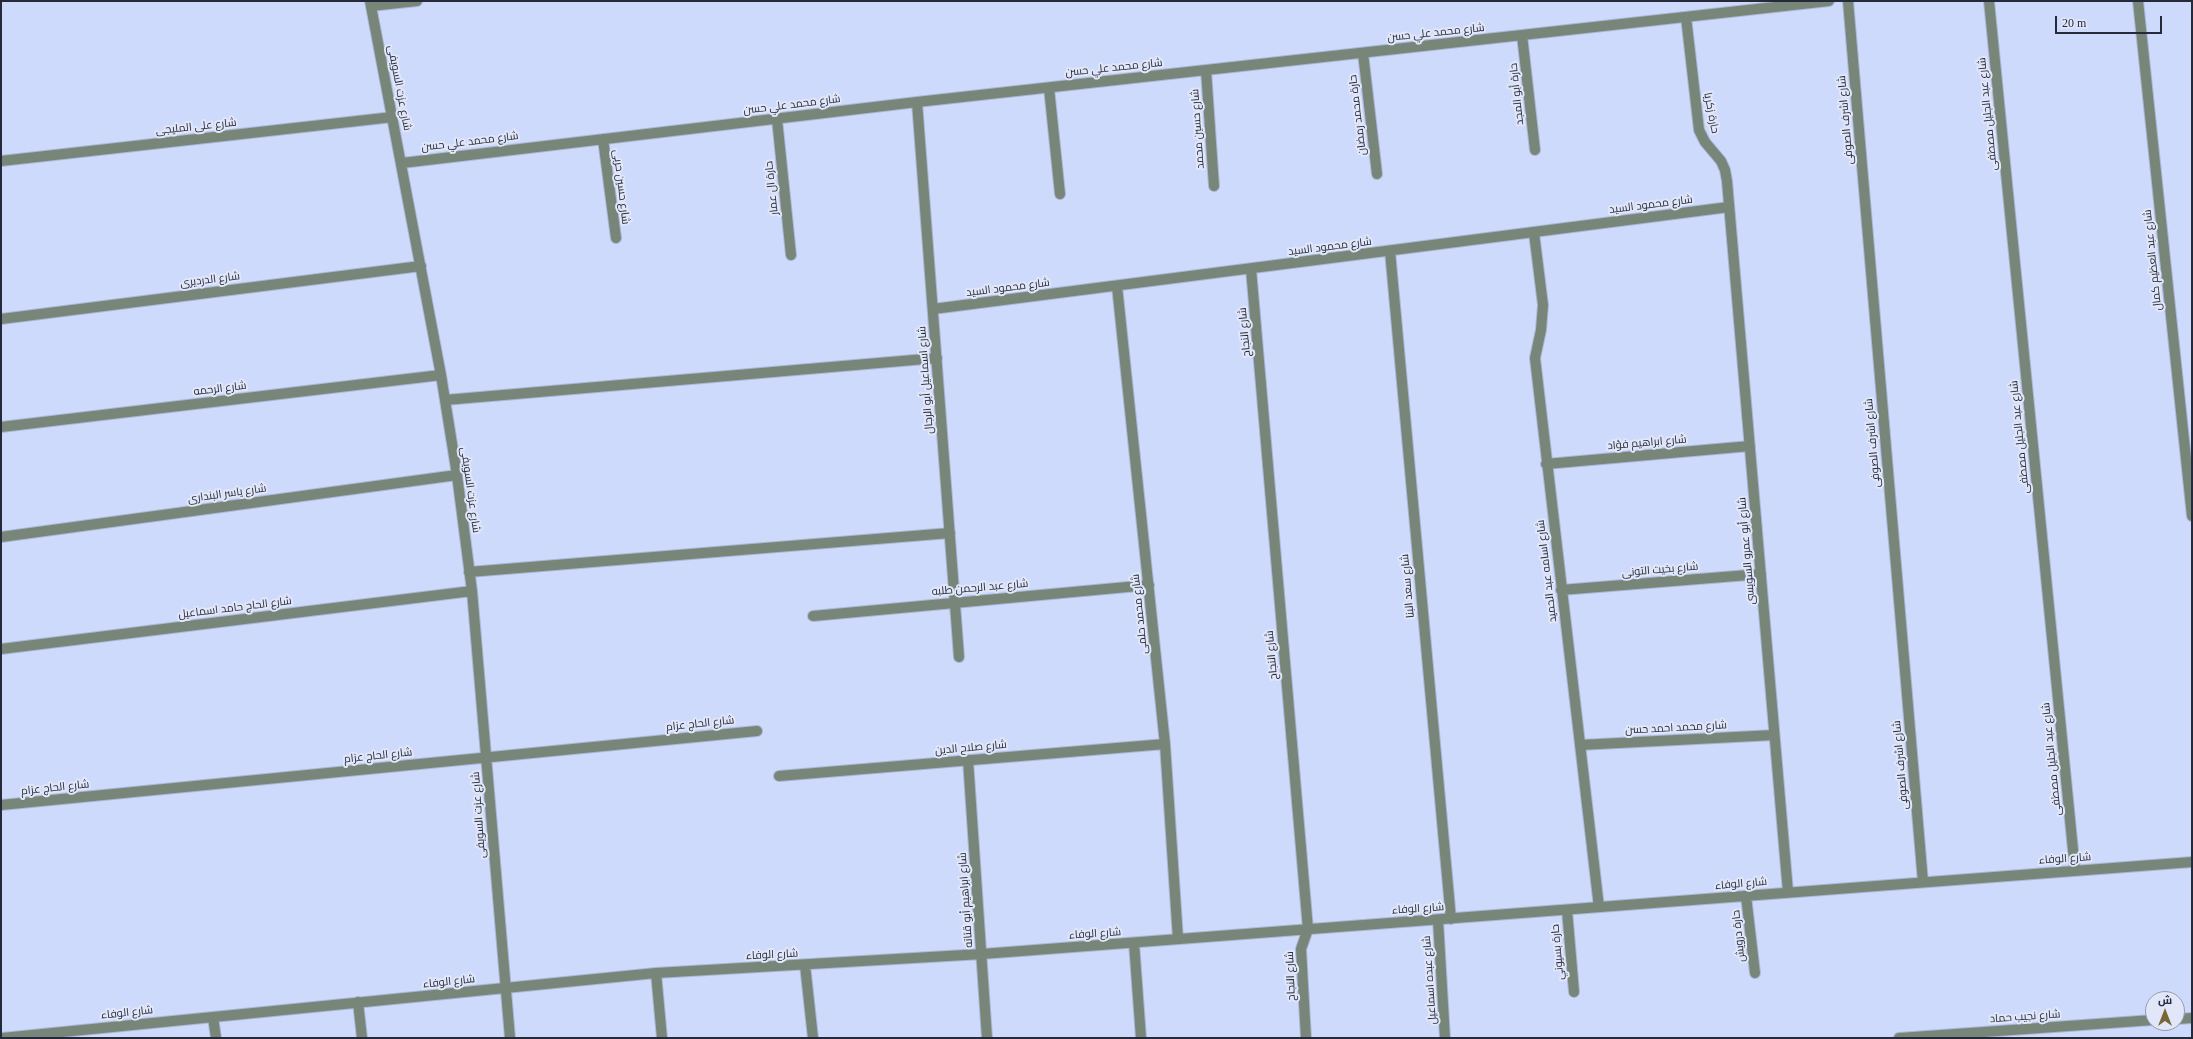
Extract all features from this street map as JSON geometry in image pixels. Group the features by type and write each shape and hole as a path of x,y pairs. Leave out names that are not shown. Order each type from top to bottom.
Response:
{"street":[{"path":"370,4 417,1"},
{"name":"شارع محمد علي حسن","path":"402,163 917,102 1829,1"},
{"name":"شارع اشرف الصوفى","path":"1848,1 1923,882"},
{"name":"شارع عبد الجليل مصطفى","path":"1989,1 2074,870"},
{"name":"شارع عبد العظيم كمال","path":"2138,1 2192,516"},
{"name":"شارع عزت السويفى","path":"370,4 402,163 446,400 457,475 472,591 504,988 510,1038"},
{"name":"حارة زكريا","path":"1686,17 1699,130 1704,142 1721,161 1725,170 1729,207"},
{"name":"حارة أبو المجد","path":"1522,35 1535,150"},
{"name":"حارة محمد رمضان","path":"1363,52 1378,174"},
{"name":"شارع حسين محمد","path":"1206,70 1214,186"},
{"path":"1049,88 1060,194"},
{"name":"شارع اسماعيل أبو الرجال","path":"917,102 959,657"},
{"name":"شارع على المليجى","path":"1,161 393,117"},
{"name":"حارة ال عمار","path":"777,118 791,255"},
{"name":"شارع حسين حربى","path":"603,139 616,238"},
{"name":"شارع محمود السيد","path":"933,310 1729,207"},
{"name":"شارع أبو عمرو السويسى","path":"1729,207 1788,892"},
{"name":"شارع اسامه عبد الحميد","path":"1534,233 1542,305 1541,330 1536,344 1535,358 1546,464 1599,907"},
{"name":"شارع سعد البنا","path":"1390,251 1451,919"},
{"name":"شارع الدرديرى","path":"1,319 421,266"},
{"name":"شارع النجاح","path":"1251,269 1308,929 1301,949 1306,1038"},
{"name":"شارع محمد حلمى","path":"1117,286 1165,744 1178,939"},
{"path":"446,400 937,358"},
{"name":"شارع الرحمه","path":"1,427 441,375"},
{"name":"شارع ابراهيم فؤاد","path":"1546,464 1750,446"},
{"name":"شارع ياسر البندارى","path":"1,537 457,475"},
{"path":"469,572 950,532"},
{"name":"شارع بخيت التونى","path":"1561,590 1761,574"},
{"name":"شارع عبد الرحمن طلبه","path":"813,616 1149,585"},
{"name":"شارع الحاج حامد اسماعيل","path":"1,649 472,591"},
{"name":"شارع الحاج عزام","path":"1,805 757,731"},
{"name":"شارع محمد احمد حسن","path":"1580,746 1774,735"},
{"name":"شارع صلاح الدين","path":"779,776 1165,744"},
{"name":"شارع ابراهيم أبو قتاته","path":"968,760 987,1038"},
{"name":"شارع الوفاء","path":"2,1038 61,1035 213,1017 656,973 982,954 2192,862"},
{"name":"حارة درويش","path":"1746,896 1755,973"},
{"name":"حارة بسيوني","path":"1567,910 1574,992"},
{"name":"شارع عبده اسماعيل","path":"1438,920 1445,1038"},
{"path":"1134,943 1141,1038"},
{"path":"805,965 813,1038"},
{"path":"656,973 662,1038"},
{"path":"358,1002 362,1038"},
{"path":"213,1017 216,1038"},
{"name":"شارع نجيب حماد","path":"1899,1038 2145,1021"}]}
